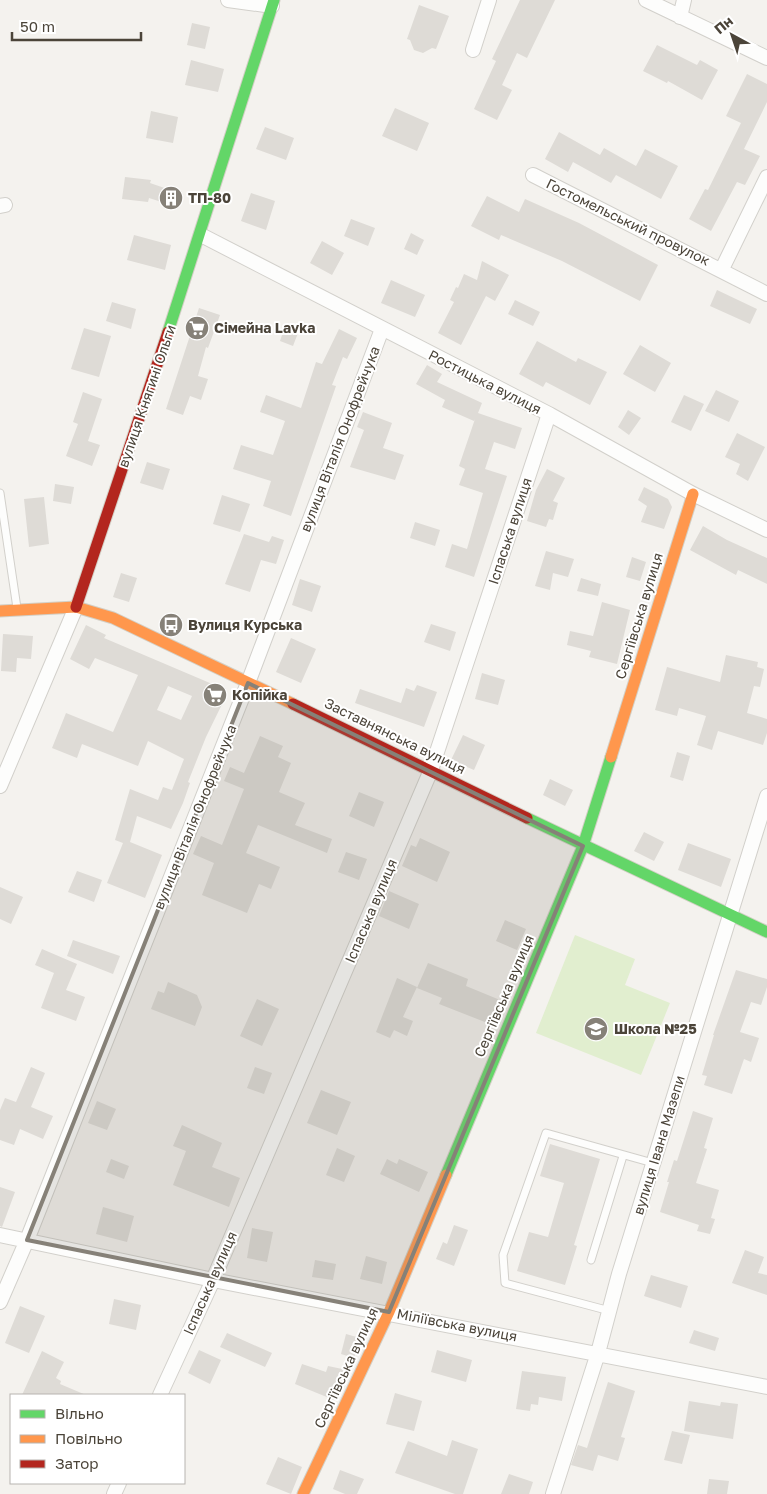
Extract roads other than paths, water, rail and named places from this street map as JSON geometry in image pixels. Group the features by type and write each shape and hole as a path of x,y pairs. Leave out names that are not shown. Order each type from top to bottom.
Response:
{"street":[{"path":"228,0 272,3"},
{"path":"473,50 489,0"},
{"path":"646,0 767,58"},
{"path":"680,17 684,0"},
{"name":"вулиця Княгині Ольги","path":"0,786 76,607 201,236 272,3"},
{"name":"Гостомельський провулок","path":"533,175 722,269 767,294"},
{"name":"Гостомельський провулок","path":"722,269 767,177"},
{"name":"Ростицька вулиця","path":"201,236 549,414 693,494 767,530"},
{"name":"вулиця Віталія Онофрейчука","path":"0,1302 27,1240 248,683 382,329"},
{"name":"Іспаська вулиця","path":"160,1394 213,1280 431,770 549,414"},
{"name":"Сергіївська вулиця","path":"303,1494 389,1312 583,846 693,494"},
{"name":"Заставнянська вулиця","path":"0,611 76,607 113,618 431,770 583,846 767,932"},
{"name":"вулиця Івана Мазепи","path":"553,1494 767,796"},
{"name":"Міліївська вулиця","path":"0,1235 213,1280 598,1352 767,1387"}],"lane":[{"path":"0,492 17,609"},
{"path":"610,1311 505,1283 503,1255 546,1133 653,1163"},
{"path":"591,1260 623,1156"}],"place":[{"name":"ТП-80","path":"171,198"},
{"name":"Сімейна Lavka","path":"197,328"},
{"name":"Вулиця Курська","path":"171,625"},
{"name":"Копійка","path":"215,695"},
{"name":"Школа №25","path":"596,1029"}]}
